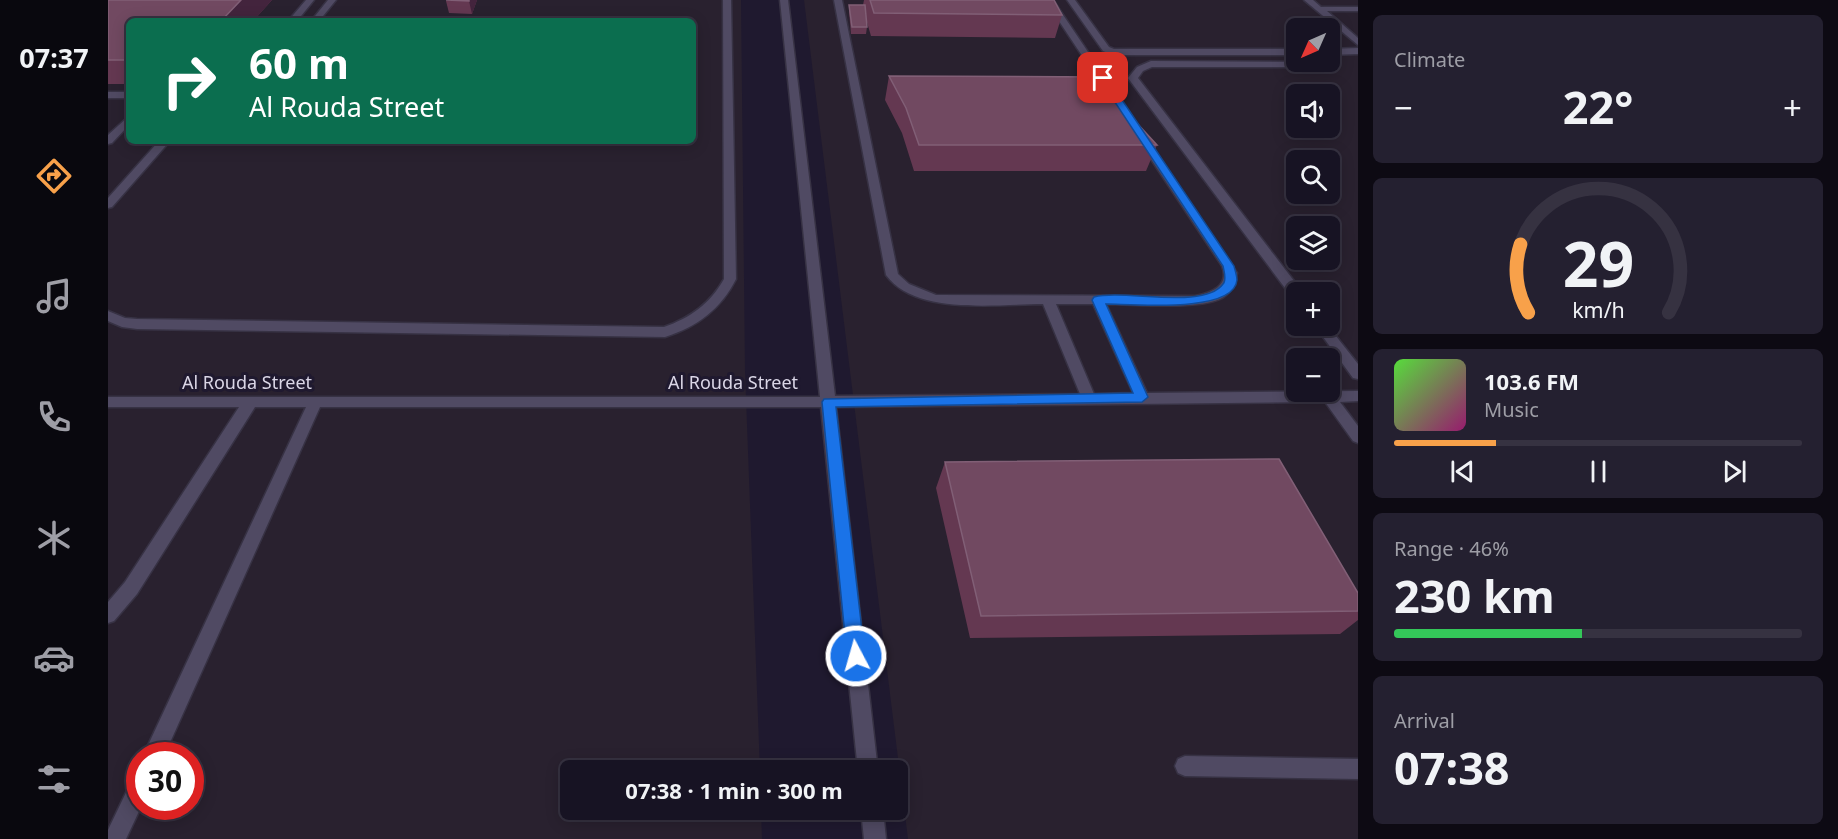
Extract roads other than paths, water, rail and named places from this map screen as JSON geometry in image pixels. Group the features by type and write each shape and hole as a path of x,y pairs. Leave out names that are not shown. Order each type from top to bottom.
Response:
{"street":[{"path":"295,18 310,0"},
{"path":"317,18 332,0"},
{"path":"108,315 122,322 137,324 665,332 694,320 717,303 730,279 727,0"},
{"path":"784,0 867,760"},
{"path":"838,0 892,275 904,287 935,299 1207,299 1224,291 1228,286 1231,273 1222,256 1050,0"},
{"path":"1071,0 1106,49 1113,52 1286,52"},
{"path":"1308,0 1356,39"},
{"path":"1319,9 1358,9"},
{"path":"1340,52 1358,51"},
{"path":"1286,64 1151,64 1136,71 1133,78 1288,282"},
{"path":"108,95 126,95"},
{"path":"108,141 126,122"},
{"path":"108,205 162,144"},
{"path":"108,183 128,183"},
{"path":"1048,300 1089,398"},
{"path":"1098,300 1142,397"},
{"path":"1328,336 1358,374"},
{"name":"Al Rouda Street","path":"1340,397 1358,396"},
{"name":"Al Rouda Street","path":"108,402 829,402 1286,397"},
{"path":"1333,402 1358,437"},
{"path":"108,615 131,588 250,403"},
{"path":"159,742 315,403"},
{"path":"1185,766 1358,769"},
{"path":"115,839 126,815"},
{"path":"873,820 875,839"}]}
